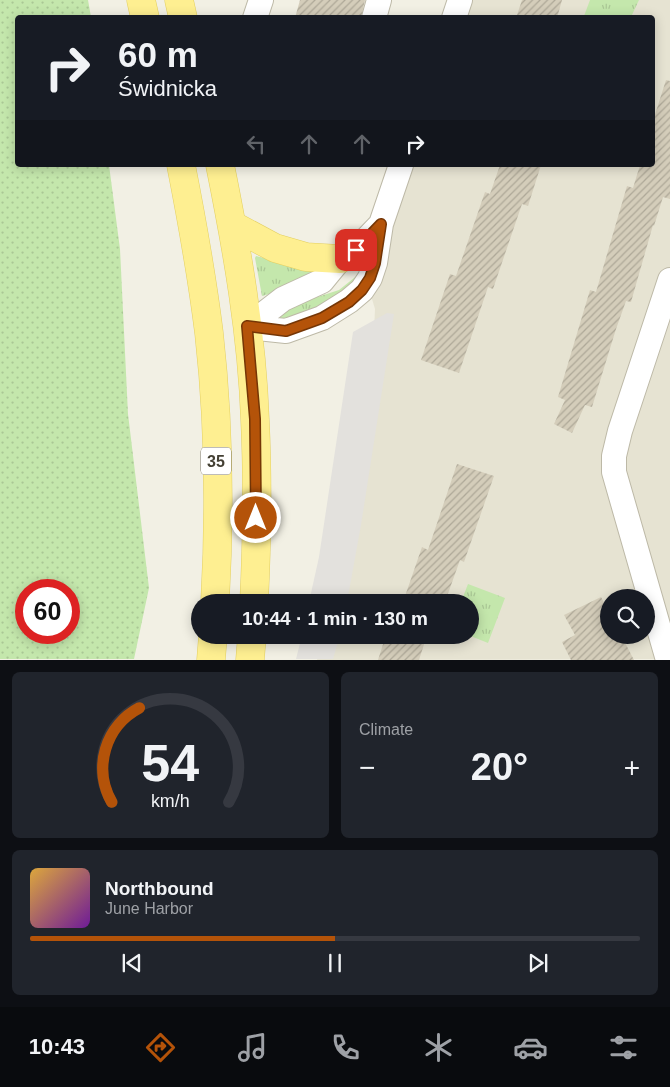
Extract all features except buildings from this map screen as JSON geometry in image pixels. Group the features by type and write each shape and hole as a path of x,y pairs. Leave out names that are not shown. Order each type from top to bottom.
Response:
{"main road":[{"path":"141,0 145,15"},
{"path":"179,0 182,15"},
{"name":"35","path":"181,167 194,228 209,334 216,420 217,542 215,594"},
{"name":"35","path":"220,167 232,225 247,326 255,419 257,485 254,594"},
{"path":"232,225 275,248 306,257 340,258"},
{"path":"209,334 247,326"},
{"path":"211,660 212,644"},
{"path":"250,660 251,644"}],"street":[{"path":"257,15 261,0"},
{"path":"375,15 379,0"},
{"path":"455,15 460,0"},
{"path":"247,326 286,331 322,318 349,302 362,290 370,278 375,263 381,224 400,167"},
{"path":"247,326 282,299 322,281 340,258 356,250 381,224"},
{"path":"668,660 614,472 614,456 620,431 670,280"}],"shaded area":[{"path":"464,0 670,0 670,659 317,660 321,644 479,644 479,594 331,594 373,354 375,309 372,299 365,292 387,250 408,167 655,167 655,15 458,15"},
{"path":"387,313 394,314 348,594 311,594 319,557 353,332"},
{"path":"300,644 337,644 333,659 296,659"}],"green space":[{"path":"0,0 88,0 91,15 15,15 15,167 109,167 120,249 128,414 149,588 134,659 0,659"},
{"path":"590,0 639,0 632,15 584,15"},
{"path":"256,256 295,268 319,272 301,285 262,296"},
{"path":"359,274 365,274 337,300 272,328 265,314 339,290"},
{"path":"468,584 505,598 488,643 479,639 479,594 464,594"}],"route":[{"path":"256,518 255,419 247,326 286,331 322,318 349,302 362,290 370,278 375,263 381,224 356,250"}]}
